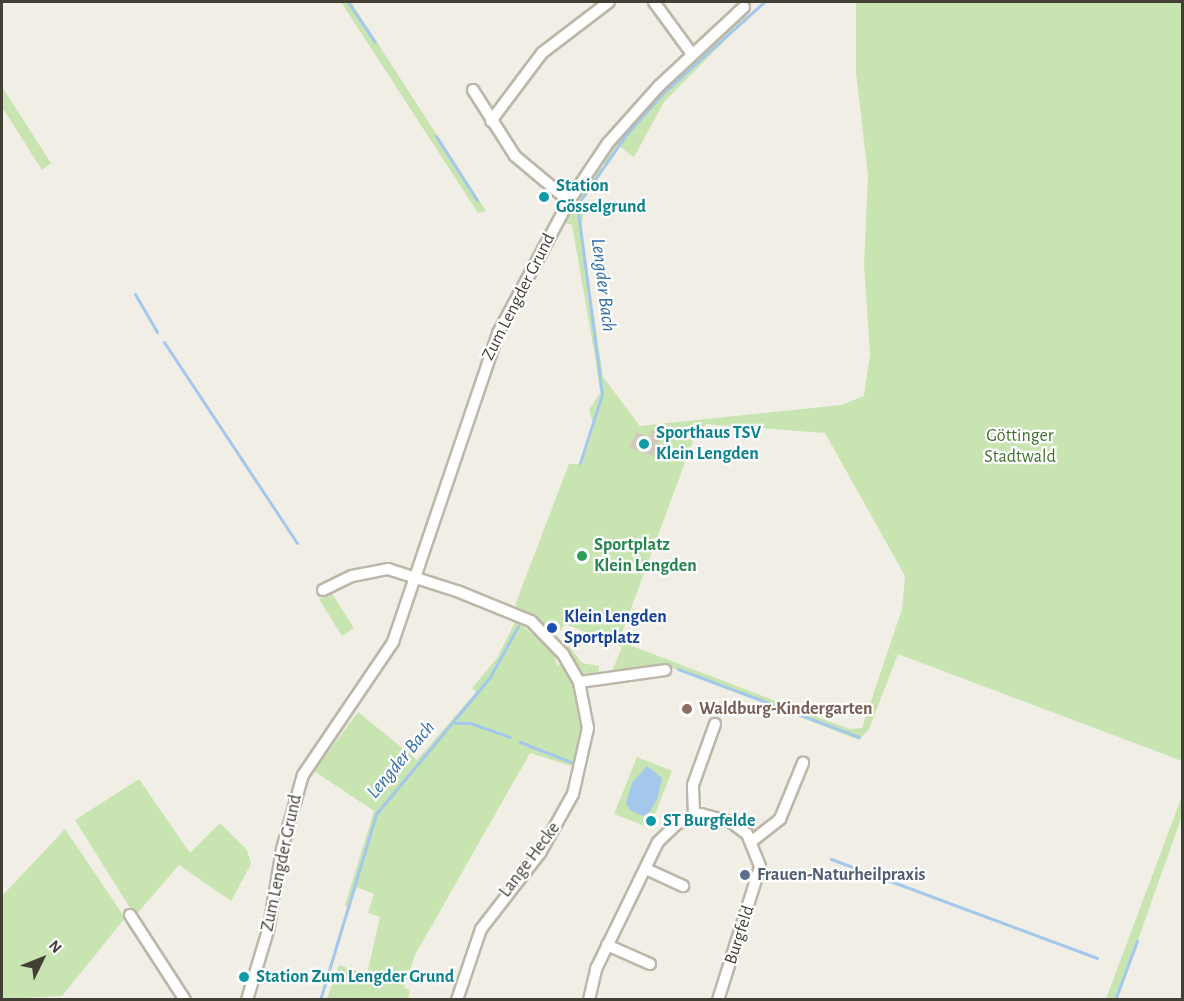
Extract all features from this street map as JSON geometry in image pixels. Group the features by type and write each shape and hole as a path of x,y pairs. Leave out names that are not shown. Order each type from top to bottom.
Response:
{"street":[{"path":"491,121 542,53 609,2"},
{"path":"654,2 692,54"},
{"name":"Zum Lengder Grund","path":"247,999 269,927 282,849 303,775 378,669 400,624 489,356 569,201 615,134 692,54 744,7"},
{"path":"473,90 491,121 525,167 569,201"},
{"path":"323,590 373,570 416,576"},
{"name":"Lange Hecke","path":"416,576 527,618 563,654 579,682 588,728 573,794 543,848 482,928 457,999"},
{"path":"579,682 665,669"},
{"path":"694,815 693,784 715,724"},
{"path":"589,999 607,945 664,835 694,815 731,822 753,841 780,819 803,763"},
{"name":"Burgfeld","path":"719,997 759,878 753,841"},
{"path":"645,869 683,886"},
{"path":"130,915 186,999"},
{"path":"607,945 650,964"}],"green space":[{"path":"341,2 351,2 486,211 478,213"},
{"name":"Göttinger Stadtwald","path":"856,2 1182,2 1182,761 898,654 869,729 859,740 663,664 612,671 622,647 565,624 561,630 552,624 544,627 515,605 569,464 582,464 594,427 589,410 600,393 596,362 572,225 565,223 597,166 604,170 582,202 586,205 581,226 603,377 640,426 841,405 864,396 870,354 864,264 868,176 856,72","holes":["706,424 825,433 905,576 902,609 862,728 849,729 619,641 693,441"]},
{"path":"745,10 747,18 664,102 634,157 620,147 607,166 600,162 645,108"},
{"path":"2,87 51,163 42,170 2,107"},
{"path":"331,592 354,628 342,636 319,599"},
{"path":"516,620 554,653 557,666 562,662 574,687 582,724 575,767 530,753 415,955 404,988 410,990 408,999 327,999 339,965 367,974 380,917 368,913 374,894 357,887 349,908 345,905 374,811 314,771 358,712 417,760 476,692 472,688 497,658"},
{"path":"569,646 582,663 599,666 599,672 580,674 564,648"},
{"path":"637,757 672,771 651,824 645,826 614,814"},
{"path":"139,779 190,853 220,823 247,850 251,864 231,901 179,865 135,916 75,820"},
{"path":"1182,796 1182,816 1117,999 1106,999"},
{"path":"65,829 125,918 62,996 2,999 2,896"}],"water":[{"path":"647,766 662,778 657,800 646,817 631,811 626,803 632,783"}],"building":[{"name":"Sporthaus TSV Klein Lengden","path":"651,430 662,434 653,456 629,447 637,432 649,437"}],"waterway":[{"path":"348,2 375,42"},
{"name":"Lengder Bach","path":"580,463 602,394 577,205 625,136 661,95 764,2"},
{"path":"436,136 477,200"},
{"path":"135,294 157,332"},
{"path":"164,342 297,543"},
{"name":"Lengder Bach","path":"320,1000 376,814 490,677 518,626"},
{"path":"678,669 859,737"},
{"path":"455,723 470,723 510,737"},
{"path":"520,742 571,762"},
{"path":"831,859 1097,958"},
{"path":"1115,1000 1137,941"}],"place":[{"name":"Station Gösselgrund","path":"544,197"},
{"name":"Sporthaus TSV Klein Lengden","path":"644,444"},
{"name":"Sportplatz Klein Lengden","path":"582,556"},
{"name":"Klein Lengden Sportplatz","path":"552,628"},
{"name":"Waldburg-Kindergarten","path":"687,709"},
{"name":"ST Burgfelde","path":"651,821"},
{"name":"Frauen-Naturheilpraxis","path":"745,875"},
{"name":"Station Zum Lengder Grund","path":"244,977"}]}
